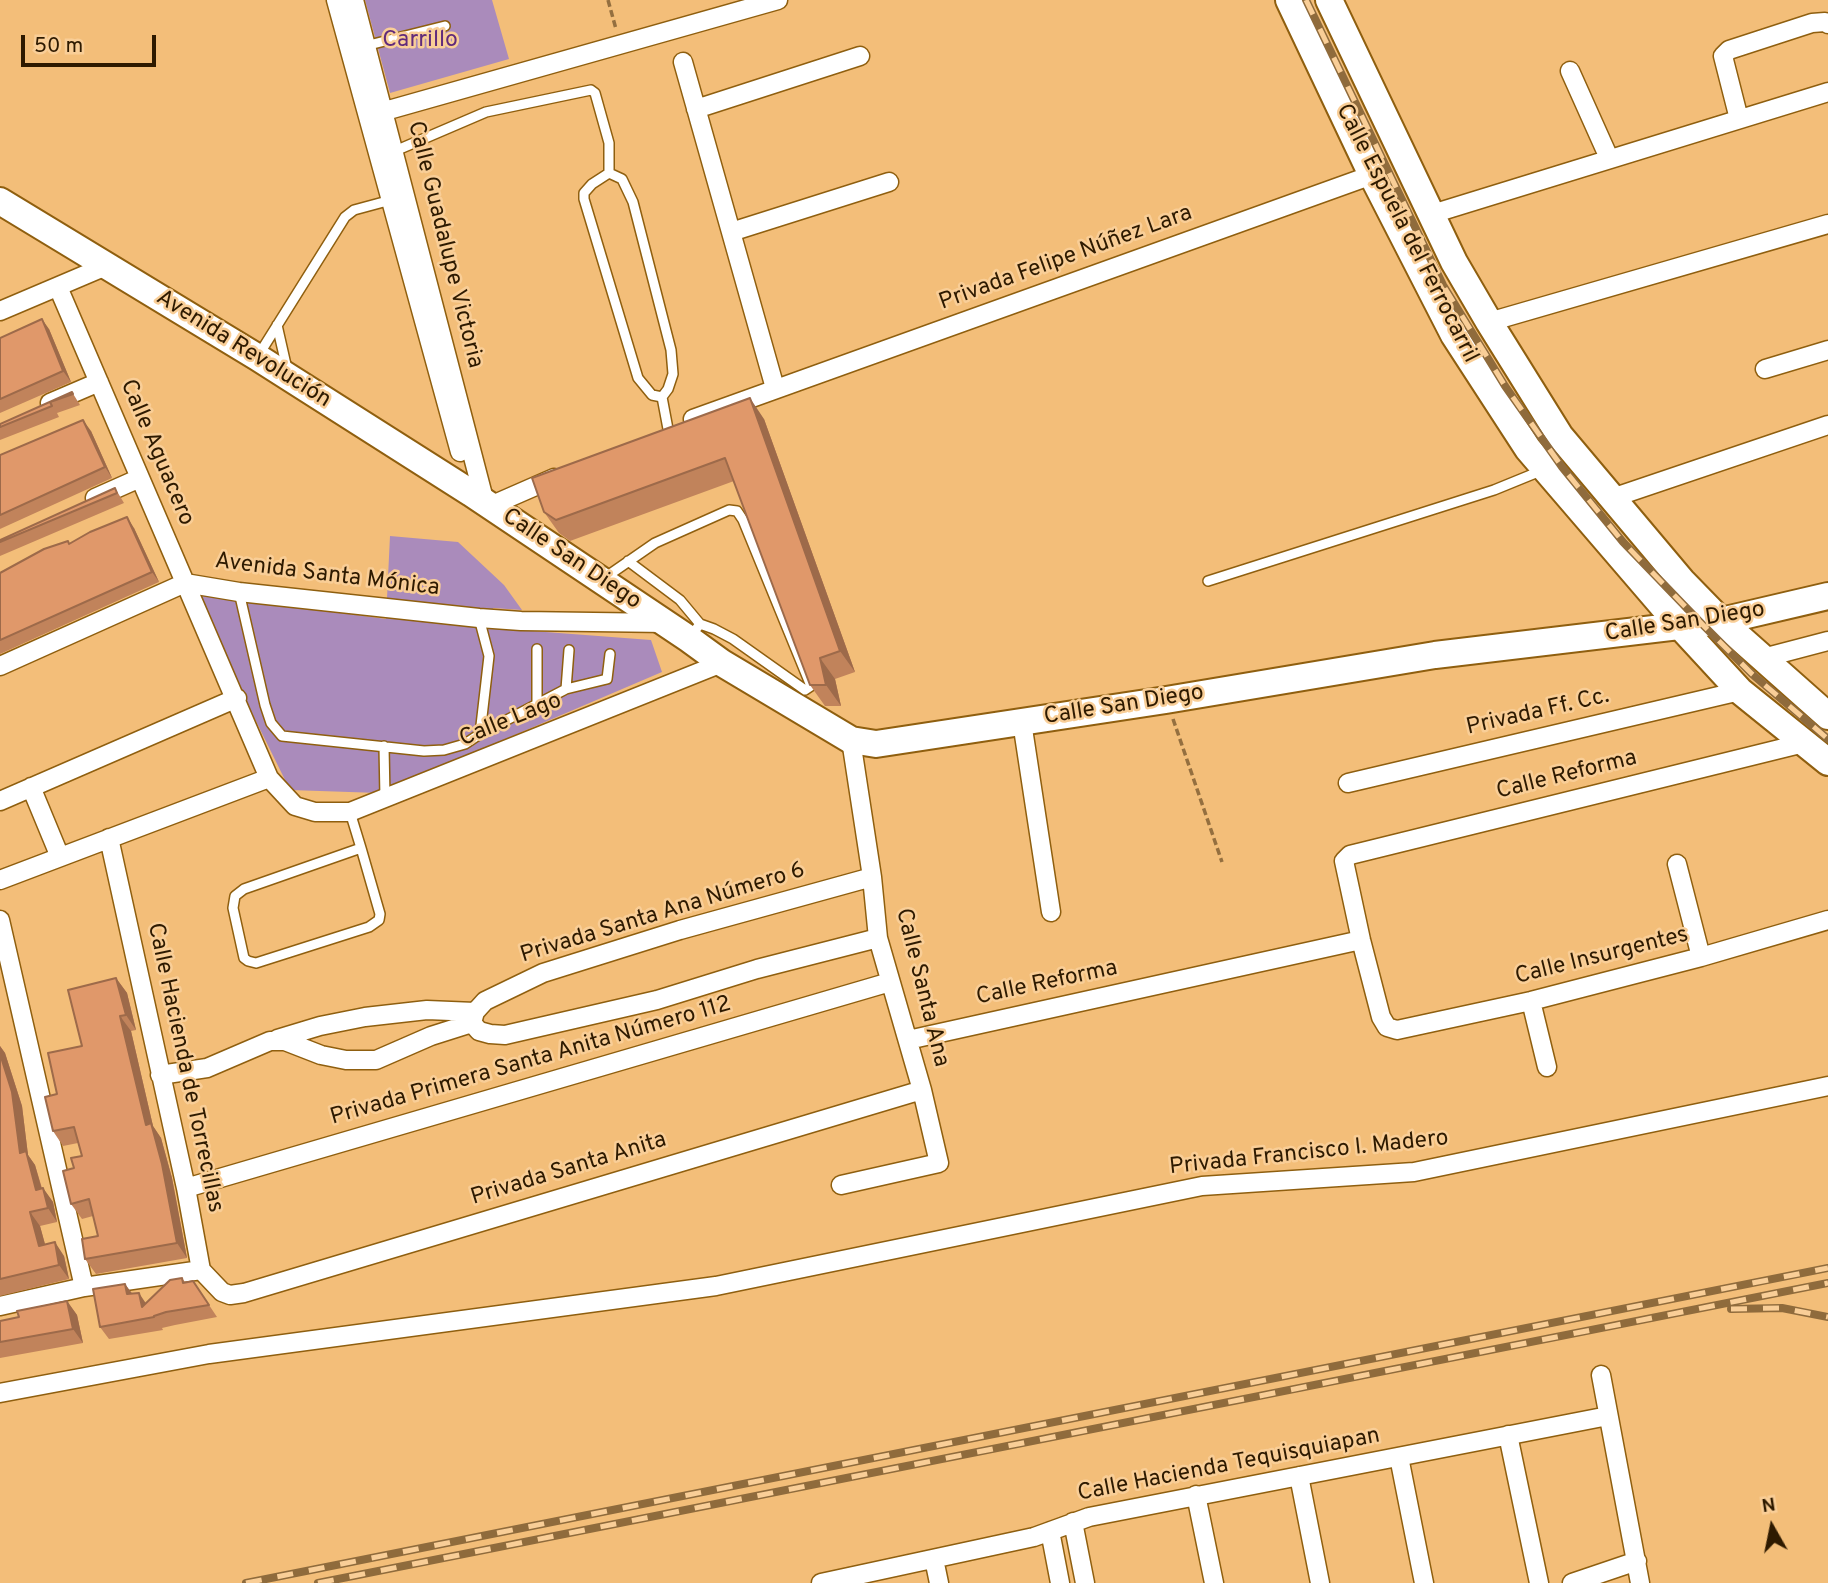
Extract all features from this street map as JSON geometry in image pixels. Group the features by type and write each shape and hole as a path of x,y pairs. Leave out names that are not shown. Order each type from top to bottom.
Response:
{"main road":[{"name":"Calle Espuela del Ferrocarril","path":"1289,0 1372,175 1454,335 1528,449 1680,626 1740,691 1828,762"},
{"name":"Calle Espuela del Ferrocarril","path":"1329,0 1454,262 1560,436 1682,581 1721,621 1828,716"},
{"name":"Avenida Revolución","path":"0,201 257,357 482,501"},
{"name":"Calle San Diego","path":"482,501 666,623 694,631 722,663 851,740 876,744 1166,700 1435,655 1721,621 1828,596"}],"street":[{"name":"Calle Guadalupe Victoria","path":"336,0 391,200 482,501"},
{"name":"Calle Guadalupe Victoria","path":"354,0 395,151 482,501"},
{"path":"384,111 778,0"},
{"path":"1739,119 1723,56 1729,50 1812,23 1828,24"},
{"path":"696,109 860,56"},
{"path":"682,62 775,388"},
{"path":"1570,71 1609,158"},
{"path":"1432,214 1828,92"},
{"name":"Privada Felipe Núñez Lara","path":"662,432 775,388 1372,175"},
{"path":"731,232 889,182"},
{"path":"1489,322 1828,224"},
{"path":"0,311 106,266"},
{"name":"Calle Aguacero","path":"58,287 237,698 269,778 295,806 315,812"},
{"path":"1765,369 1828,350"},
{"path":"35,410 99,382"},
{"path":"1612,498 1828,425"},
{"path":"482,501 566,473"},
{"path":"76,507 140,478"},
{"name":"Avenida Santa Mónica","path":"0,666 185,583 239,592 479,618 666,623"},
{"path":"1763,658 1828,641"},
{"name":"Calle Lago","path":"315,812 350,812 722,663"},
{"name":"Privada Ff. Cc.","path":"1348,783 1740,691"},
{"path":"0,801 237,698"},
{"path":"1022,722 1051,912"},
{"name":"Calle Santa Ana","path":"841,1185 939,1163 922,1090 878,938 872,877 851,740"},
{"name":"Calle Reforma","path":"908,1040 1361,940 1344,861 1350,855 1804,743"},
{"path":"0,880 269,778"},
{"path":"31,787 60,857"},
{"name":"Calle Hacienda de Torrecillas","path":"109,838 186,1188 201,1270"},
{"path":"1677,864 1701,957"},
{"name":"Privada Santa Ana Número 6","path":"278,1041 346,1060 376,1060 474,1017 485,1001 543,973 680,930 872,877"},
{"path":"0,920 84,1287"},
{"name":"Calle Insurgentes","path":"1361,940 1381,1017 1387,1027 1397,1030 1531,1001 1701,957 1828,920"},
{"path":"160,1074 207,1068 320,1026 365,1017 427,1010 474,1017 480,1031 505,1035 657,1000 757,969 878,938"},
{"name":"Privada Primera Santa Anita Número 112","path":"186,1188 890,982"},
{"path":"1531,1001 1547,1067"},
{"name":"Privada Francisco I. Madero","path":"0,1393 209,1354 716,1286 1202,1186 1414,1172 1828,1086"},
{"name":"Privada Santa Anita","path":"201,1270 222,1292 230,1295 244,1293 922,1090"},
{"path":"0,1306 84,1287 201,1270"},
{"path":"1601,1375 1640,1583"},
{"name":"Calle Hacienda Tequisquiapan","path":"821,1583 1034,1537 1089,1517 1608,1416"},
{"path":"1508,1435 1539,1583"},
{"path":"1399,1457 1424,1583"},
{"path":"1299,1476 1320,1583"},
{"path":"1196,1495 1214,1583"},
{"path":"1073,1522 1085,1583"},
{"path":"1050,1531 1060,1583"},
{"path":"934,1559 939,1583"},
{"path":"1572,1583 1637,1561"}],"lane":[{"path":"349,50 445,26"},
{"path":"395,151 486,112 591,90 595,93 609,143 609,173"},
{"path":"609,173 622,179 633,202 671,350 673,374 662,397 662,432"},
{"path":"609,173 592,184 584,193 584,199 638,378 652,395 662,397"},
{"path":"257,357 345,217 354,210 391,200"},
{"path":"277,325 288,378"},
{"path":"1208,581 1494,490 1545,470"},
{"path":"601,580 628,561 667,537 729,510 737,511 811,686 805,690 733,639 694,631 680,600 628,561"},
{"path":"239,592 265,705 271,723 282,736 424,751 444,750 465,744 566,689 607,679 610,654"},
{"path":"479,618 489,656 480,734"},
{"path":"537,649 537,703"},
{"path":"566,689 569,650"},
{"path":"384,746 385,797"},
{"path":"350,812 361,848 380,915 375,924 256,963 244,958 233,908 235,896 244,889 361,848"}],"path":[{"path":"608,0 620,45"},
{"path":"1166,700 1222,862"}],"green space":[{"name":"Carrillo","path":"365,0 492,0 509,59 390,93"},
{"path":"390,536 458,542 504,585 522,610 493,608 493,628 651,640 662,672 379,793 290,790 199,606 203,594 386,619"}],"building":[{"path":"42,319 63,371 0,399 0,338"},
{"path":"72,392 73,394 50,402 52,406 0,427 0,424"},
{"path":"750,398 840,651 820,658 826,685 810,685 725,458 556,520 544,512 532,478"},
{"path":"83,420 105,467 0,515 0,455"},
{"path":"115,488 117,493 0,542 0,540"},
{"path":"127,517 152,572 0,640 0,573 44,549 68,541 69,544"},
{"path":"116,978 126,1015 120,1016 146,1125 151,1123 162,1164 177,1243 85,1259 82,1239 98,1236 89,1199 71,1204 63,1171 74,1168 71,1158 82,1156 74,1127 53,1131 45,1097 57,1094 48,1053 82,1046 68,990"},
{"path":"0,1054 12,1092 20,1153 26,1151 36,1190 43,1188 48,1208 30,1212 39,1246 55,1242 59,1265 0,1279"},
{"path":"182,1278 183,1283 193,1281 209,1305 100,1327 93,1289 125,1284 127,1294 139,1293 142,1307 170,1280"},
{"path":"67,1301 73,1329 0,1342 0,1321 19,1317 17,1311"}],"railway":[{"path":"1306,0 1443,285 1505,386 1562,467 1623,542 1702,624 1752,674 1828,739"},
{"path":"246,1583 1828,1268"},
{"path":"318,1583 1828,1283"},
{"path":"1731,1309 1782,1308 1828,1317"}]}
